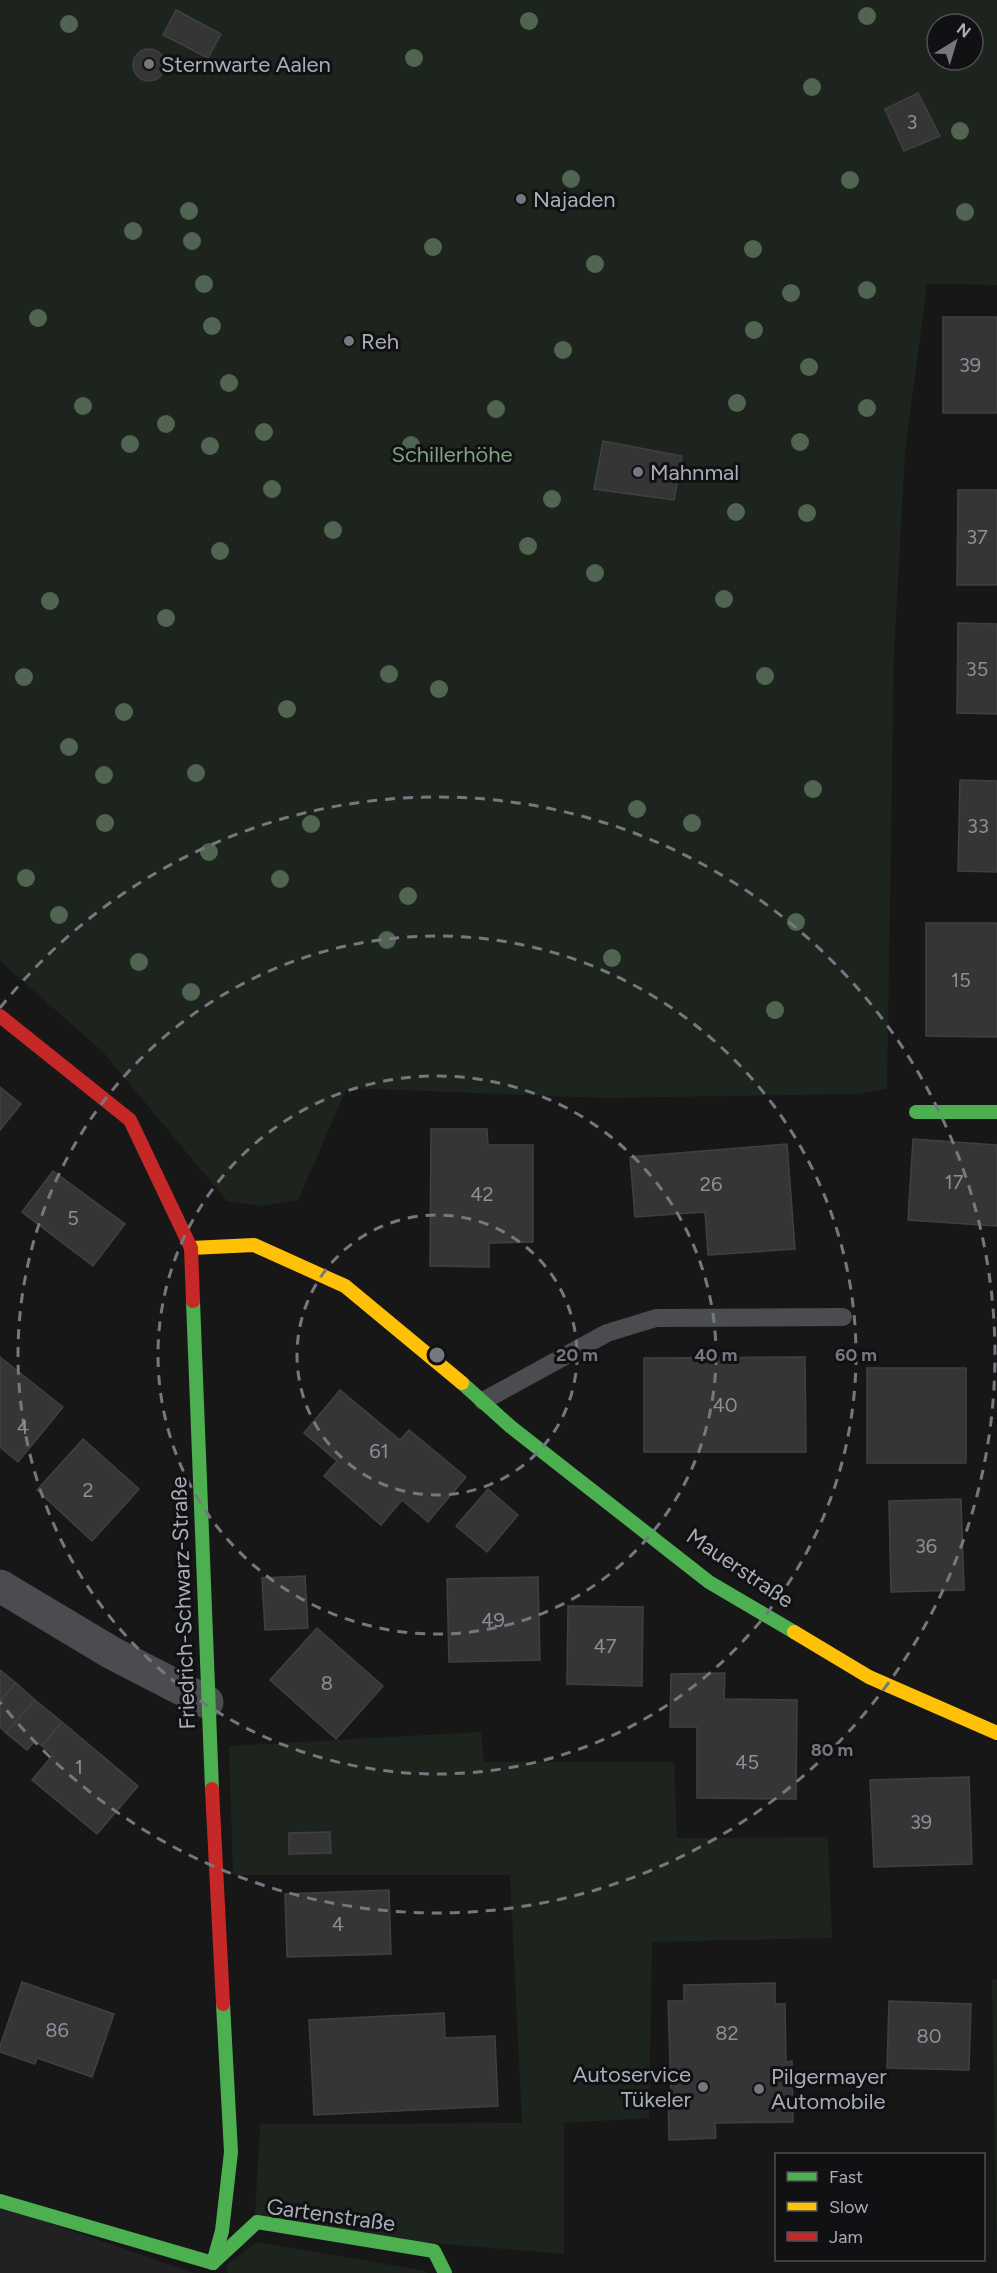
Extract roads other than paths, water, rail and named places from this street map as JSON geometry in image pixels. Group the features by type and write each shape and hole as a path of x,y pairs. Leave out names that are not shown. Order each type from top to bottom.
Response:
{"street":[{"name":"Friedrich-Schwarz-Straße","path":"0,1016 130,1120 191,1248 207,1702 231,2152 222,2231 215,2268"},
{"path":"916,1112 997,1112"},
{"name":"Mauerstraße","path":"191,1248 254,1245 345,1286 511,1427 709,1582 869,1677 997,1733"},
{"path":"0,1586 112,1653 207,1702"},
{"path":"0,2201 215,2268"},
{"name":"Gartenstraße","path":"215,2268 257,2222 434,2251 444,2273"}],"lane":[{"path":"483,1401 608,1333 656,1318 843,1317"}],"place":[{"name":"Sternwarte Aalen","path":"149,64"},
{"name":"Najaden","path":"521,199"},
{"name":"Reh","path":"349,341"},
{"name":"Mahnmal","path":"638,472"},
{"name":"Autoservice Tükeler","path":"703,2087"},
{"name":"Pilgermayer Automobile","path":"759,2089"}],"park label":[{"name":"Schillerhöhe","path":"452,454"}]}
